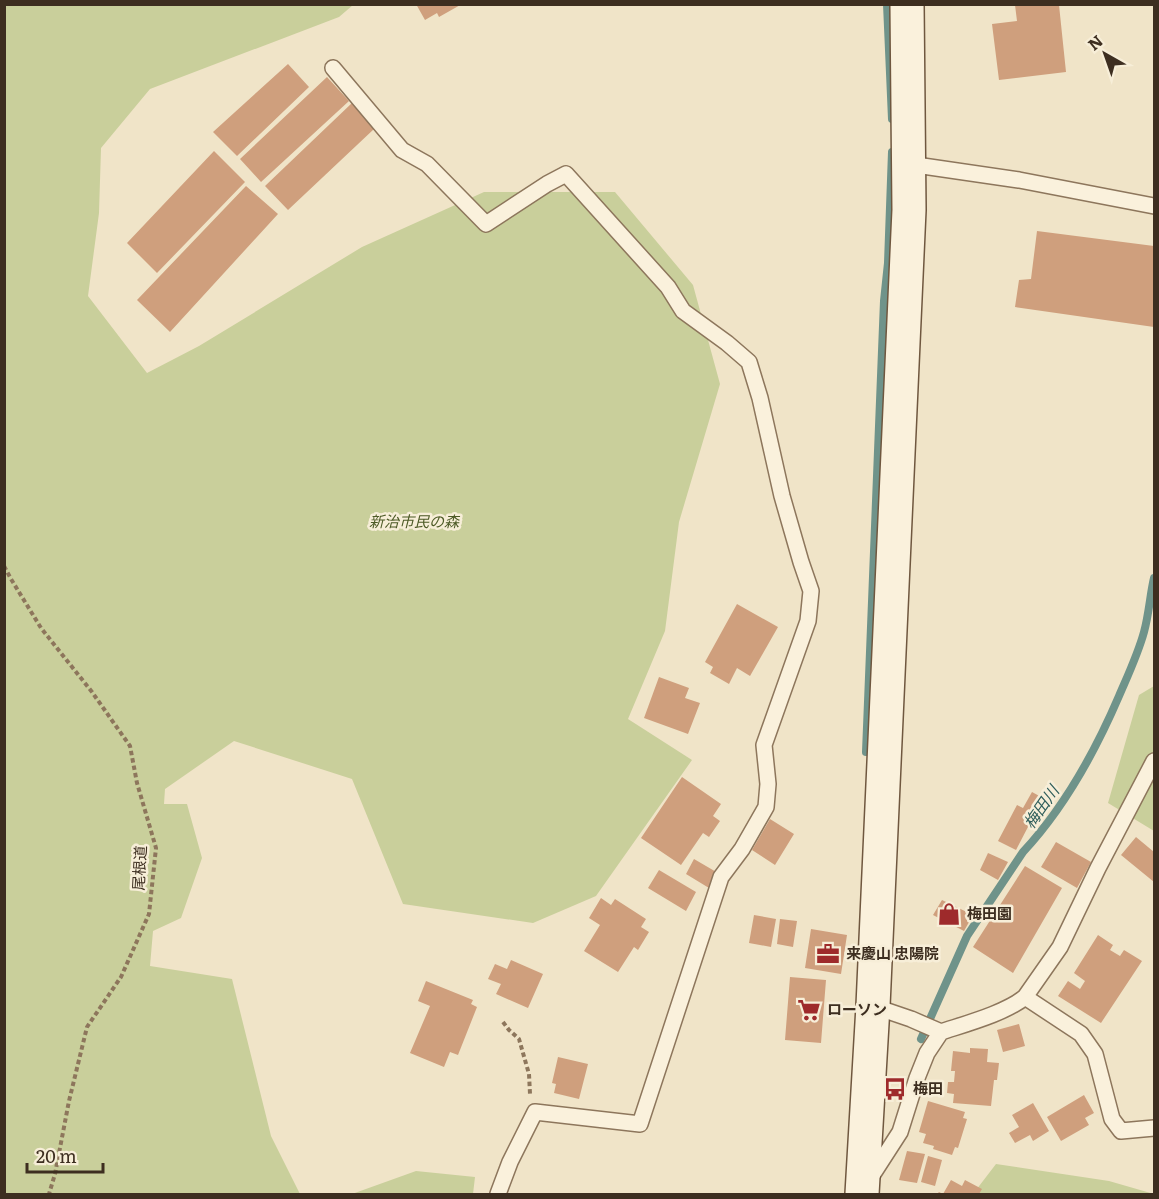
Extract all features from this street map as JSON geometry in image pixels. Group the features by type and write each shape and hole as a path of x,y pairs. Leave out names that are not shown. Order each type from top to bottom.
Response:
{"street":[{"path":"862,1193 873,1006 909,210 907,4"}],"lane":[{"path":"333,68 402,150 427,164 486,224 566,174 668,287 683,311 749,362 760,398 782,496 811,591 808,621 764,745 768,784 766,807 742,849 721,877 640,1124 535,1112 510,1162 498,1194"},
{"path":"909,164 1019,180 1155,206"},
{"path":"873,1006 911,1019 939,1032 983,1018 1018,1003 1025,997 1060,947 1098,868 1153,767"},
{"path":"1025,997 1081,1034 1095,1054 1113,1119 1121,1131 1155,1128"},
{"path":"862,1193 900,1132 923,1061 939,1032"}],"path":[{"name":"尾根道","path":"4,566 41,628 92,692 130,746 137,783 156,848 149,914 121,977 87,1027 49,1194"},
{"path":"503,1022 519,1039 529,1074 530,1094 535,1112"}],"green space":[{"name":"新治市民の森","path":"5,5 353,5 339,17 150,89 101,148 99,213 88,296 147,373 199,346 362,247 484,192 615,192 693,285 720,384 679,522 665,631 628,719 692,760 596,896 533,923 403,904 352,779 234,741 165,789 164,804 187,804 202,858 181,918 153,931 150,966 232,979 271,1136 300,1194 5,1194"},
{"path":"1154,686 1154,831 1108,803 1139,695"},
{"path":"996,1164 1109,1181 1154,1194 973,1194"},
{"path":"416,1171 475,1177 473,1194 352,1194"}],"building":[{"path":"416,4 462,4 439,17 437,13 425,20"},
{"path":"1015,5 1059,5 1066,72 999,80 992,24 1017,21"},
{"path":"288,64 309,87 237,156 213,132"},
{"path":"327,77 349,101 261,182 240,159"},
{"path":"352,103 374,129 288,210 265,186"},
{"path":"214,151 245,182 157,273 127,243"},
{"path":"246,186 278,214 170,332 137,300"},
{"path":"1037,231 1154,246 1154,327 1015,307 1019,280 1031,279"},
{"path":"737,604 778,627 750,676 737,668 729,684 710,673 713,667 705,662"},
{"path":"659,677 689,688 685,698 700,703 688,734 644,718"},
{"path":"682,777 721,804 713,816 720,821 709,837 703,833 681,865 641,838"},
{"path":"1032,792 1043,798 1016,850 998,841 1017,805 1023,808"},
{"path":"770,819 794,834 775,865 752,850"},
{"path":"1136,837 1154,852 1154,882 1121,855"},
{"path":"1056,842 1091,862 1077,888 1041,867"},
{"path":"988,853 1008,862 998,880 980,870"},
{"path":"694,859 718,873 709,888 686,874"},
{"path":"1025,866 1062,888 1013,973 973,947"},
{"path":"659,870 696,892 686,911 648,888"},
{"path":"601,898 611,905 615,899 646,919 641,927 649,932 638,950 634,947 618,972 584,951 600,925 589,918"},
{"path":"942,900 973,915 964,931 933,915"},
{"path":"754,915 776,919 771,947 749,943"},
{"path":"780,919 797,921 793,947 777,944"},
{"path":"811,929 847,935 841,974 805,968"},
{"path":"1098,935 1113,945 1110,950 1120,956 1124,950 1142,961 1101,1023 1058,996 1068,981 1080,989 1085,981 1074,973"},
{"path":"511,960 543,974 528,1008 496,994 501,984 488,979 495,964 507,969"},
{"path":"790,977 826,980 821,1043 785,1040"},
{"path":"426,981 473,1000 471,1004 477,1007 458,1055 450,1052 444,1067 410,1053 430,1006 418,1001"},
{"path":"1019,1024 1025,1046 1003,1052 997,1030"},
{"path":"970,1048 988,1049 987,1062 999,1063 997,1080 994,1080 991,1106 953,1103 954,1094 947,1093 948,1082 954,1082 955,1071 951,1071 953,1051 970,1053"},
{"path":"558,1057 588,1064 579,1099 554,1093 556,1084 552,1083"},
{"path":"1084,1095 1094,1113 1085,1118 1089,1125 1061,1141 1047,1117"},
{"path":"928,1101 965,1112 963,1118 967,1119 958,1148 955,1147 952,1155 923,1143 926,1134 919,1132"},
{"path":"1033,1103 1049,1131 1033,1141 1030,1135 1015,1143 1009,1133 1019,1127 1012,1115"},
{"path":"907,1151 925,1154 917,1183 899,1180"},
{"path":"928,1156 942,1160 935,1186 921,1182"},
{"path":"951,1180 962,1186 965,1180 982,1189 979,1194 943,1194"}],"waterway":[{"path":"887,4 892,119"},
{"path":"866,752 892,152"},
{"name":"梅田川","path":"921,1039 967,936 1023,852 1066,798 1100,738 1139,648 1146,625 1154,578"}],"place":[{"name":"梅田園","path":"949,914"},
{"name":"来慶山 忠陽院","path":"828,954"},
{"name":"ローソン","path":"809,1010"},
{"name":"梅田","path":"895,1089"}]}
